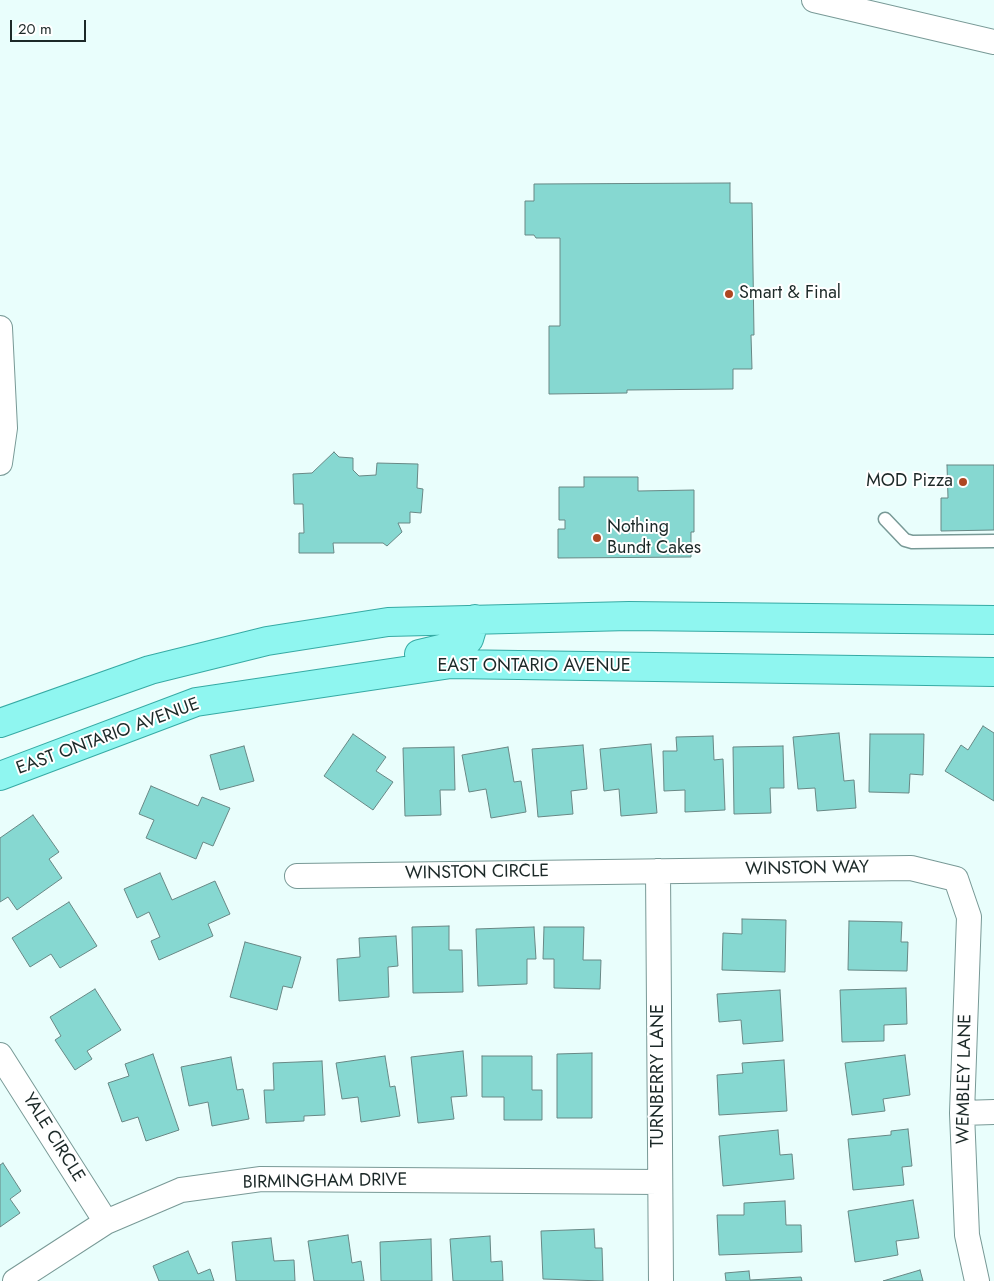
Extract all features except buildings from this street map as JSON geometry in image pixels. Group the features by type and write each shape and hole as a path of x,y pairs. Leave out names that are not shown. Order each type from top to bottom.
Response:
{"main road":[{"path":"0,723 150,670 267,641 388,622 629,616 994,620"},
{"path":"196,702 229,685 299,670 414,655 465,643 469,639 475,619"},
{"name":"EAST ONTARIO AVENUE","path":"0,776 196,702 451,664 994,672"}],"street":[{"path":"814,0 994,42"},
{"path":"0,328 5,428 0,463"},
{"name":"WINSTON WAY","path":"658,870 911,868 956,879"},
{"name":"WINSTON CIRCLE","path":"297,876 658,870"},
{"name":"TURNBERRY LANE","path":"658,870 661,1281"},
{"name":"WEMBLEY LANE","path":"956,879 969,917 962,1113 967,1235 977,1281"},
{"name":"YALE CIRCLE","path":"0,1055 106,1222"},
{"path":"962,1113 994,1112"},
{"name":"BIRMINGHAM DRIVE","path":"15,1281 106,1222 182,1190 261,1179 659,1182"}],"lane":[{"path":"885,519 905,540 912,542 994,541"}],"place":[{"name":"Smart & Final","path":"729,294"},
{"name":"MOD Pizza","path":"963,482"},
{"name":"Nothing Bundt Cakes","path":"597,538"}]}
